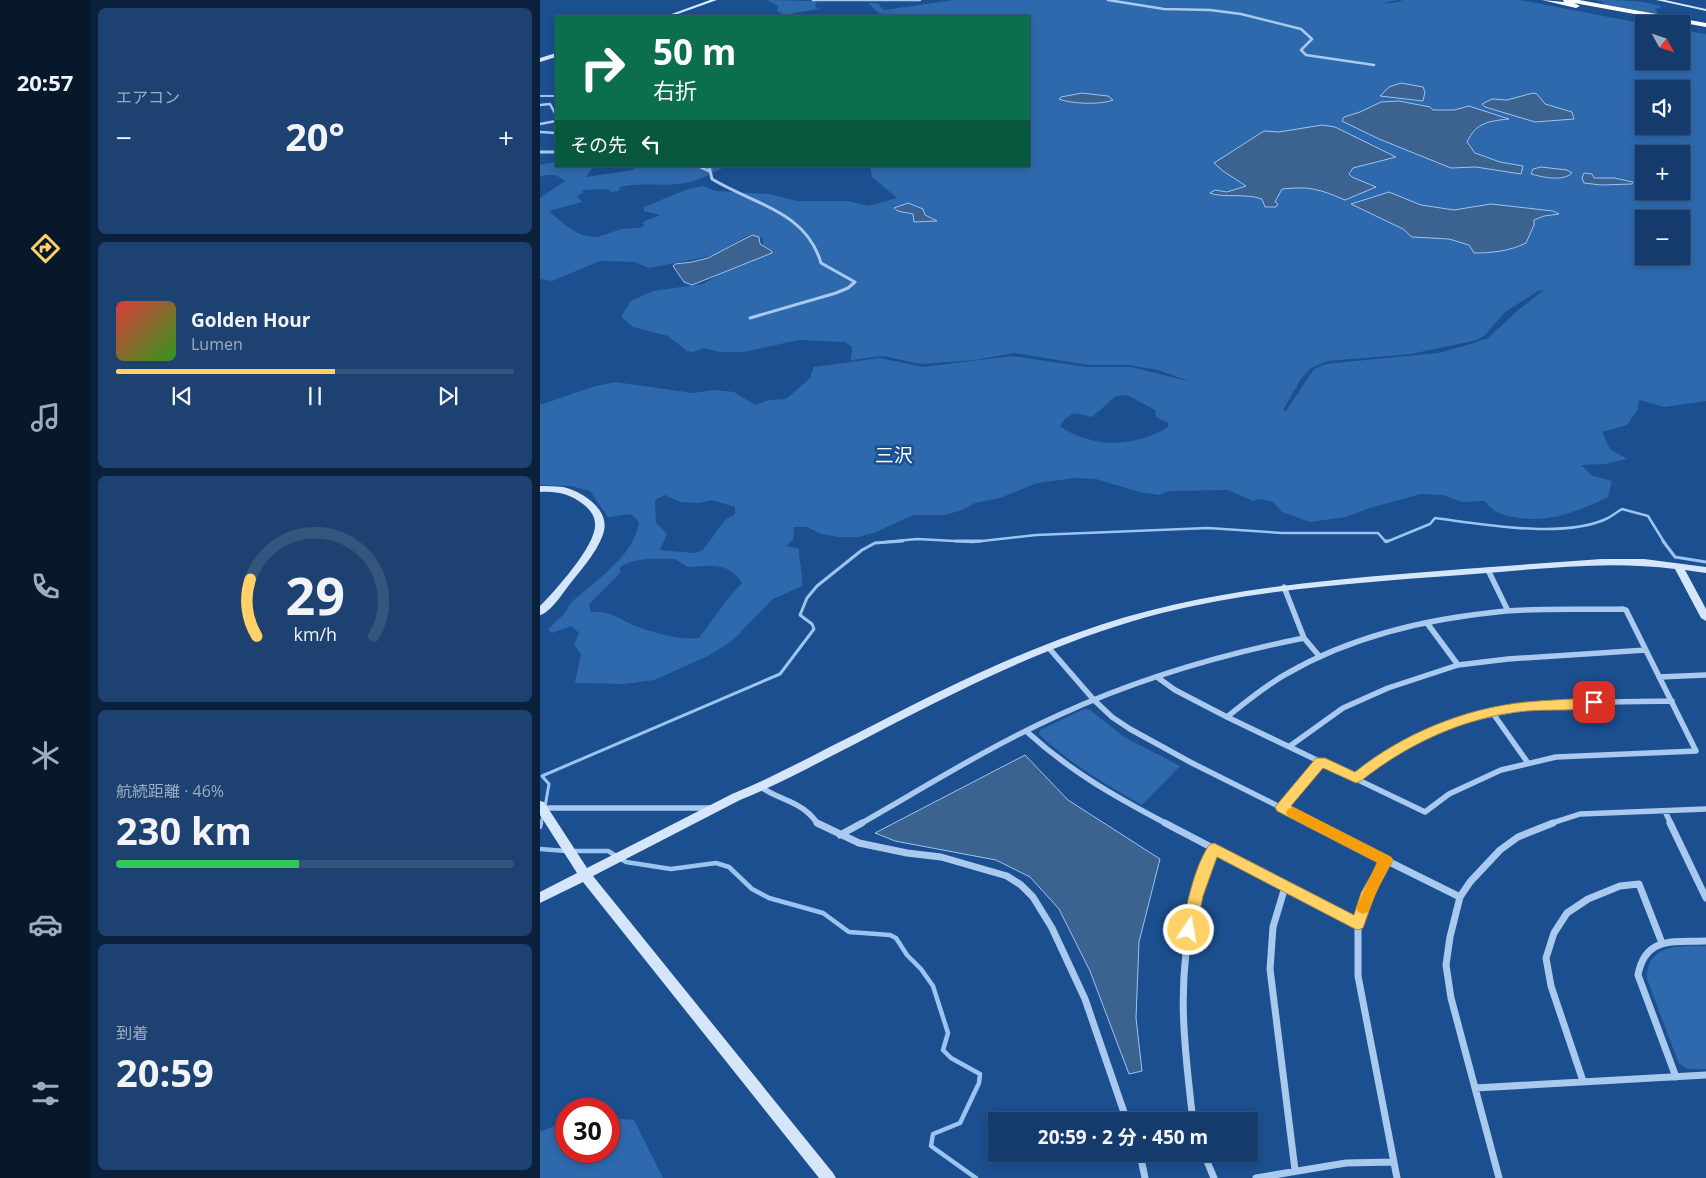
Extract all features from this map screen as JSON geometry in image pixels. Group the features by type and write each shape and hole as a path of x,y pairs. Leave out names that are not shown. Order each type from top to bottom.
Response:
{"highway":[{"path":"1546,0 1636,15"},
{"path":"1567,0 1640,15"},
{"path":"1690,23 1706,25"},
{"path":"1690,27 1706,30"}],"street":[{"path":"671,15 715,0"},
{"path":"813,0 920,0"},
{"path":"1108,0 1164,10 1217,10 1292,26 1306,32 1312,39 1301,50 1306,55 1374,65"},
{"path":"1658,0 1706,10"},
{"path":"540,60 555,55"},
{"path":"540,105 550,104 555,113"},
{"path":"540,124 555,121"},
{"path":"540,132 555,133"},
{"path":"540,152 555,152"},
{"path":"709,168 712,179 728,189 767,206 792,220 816,246 821,263 855,282 848,288 836,293 750,318"},
{"path":"540,489 561,490 581,498 596,514 600,523 600,531 594,544 553,600 540,612"},
{"path":"540,898 741,795 761,787 974,680 1048,647 1128,619 1199,601 1284,587 1602,562 1644,562 1706,570"},
{"path":"1678,566 1706,618"},
{"path":"1488,570 1508,611"},
{"path":"1284,587 1304,638 1320,657"},
{"path":"1157,677 1175,690 1227,717 1425,812 1449,794 1476,781 1501,770 1528,763 1556,757 1696,751 1626,610 1623,609 1508,611 1399,629 1361,640 1291,670 1258,690 1227,717"},
{"path":"1427,623 1458,665"},
{"path":"840,835 1026,731 1094,700 1212,658 1260,646 1304,638"},
{"path":"1048,647 1094,700 1112,717 1130,729 1190,762 1460,898"},
{"path":"1290,746 1343,708 1388,688 1458,665 1508,659 1646,650"},
{"path":"1659,677 1706,675"},
{"path":"1356,778 1380,759 1414,740 1441,728 1492,712 1525,706 1672,701"},
{"path":"1492,712 1528,763"},
{"path":"1026,731 1052,755 1096,786 1358,924"},
{"path":"1282,807 1321,762"},
{"path":"761,787 770,794 796,804 806,811 819,825 859,843 907,853 941,857 1007,876 1021,885 1033,897 1052,928 1085,999 1124,1112"},
{"path":"541,807 701,806 716,809"},
{"path":"541,807 585,875 828,1178"},
{"path":"1499,1178 1451,998 1446,965 1450,937 1460,898 1475,876 1500,850 1518,837 1539,827 1580,814 1706,809"},
{"path":"1665,811 1706,898"},
{"path":"1192,1112 1182,989 1185,948 1196,896 1208,858 1214,849"},
{"path":"1386,860 1368,893 1358,924 1358,976 1397,1178"},
{"path":"1583,1081 1551,986 1546,958 1554,933 1567,913 1588,899 1620,886 1639,884 1662,943"},
{"path":"1286,887 1277,906 1271,935 1270,969 1295,1170"},
{"path":"1676,1077 1638,975 1640,960 1650,950 1662,943 1706,941"},
{"path":"1475,1088 1706,1075"},
{"path":"1142,1162 1145,1178"},
{"path":"1207,1162 1214,1178"},
{"path":"1256,1178 1346,1163 1394,1162"}],"shaded area":[{"path":"767,0 814,1 817,2 815,6 818,9 784,15 777,11 778,6"},
{"path":"953,0 1397,0 1380,4 1403,0 1520,0 1635,22 1635,70 1690,70 1690,31 1706,34 1706,401 1664,407 1639,400 1638,409 1627,425 1602,432 1610,449 1627,459 1605,464 1581,465 1593,476 1612,481 1608,497 1582,509 1541,519 1513,517 1499,513 1484,501 1462,502 1443,495 1421,494 1370,508 1346,517 1310,522 1282,512 1273,502 1261,499 1253,501 1228,490 1168,491 1160,495 1143,493 1096,479 1075,478 1037,483 1000,498 975,503 962,510 945,515 913,515 876,532 859,537 838,537 821,534 807,527 794,527 793,540 786,546 799,549 802,586 773,599 732,641 708,656 654,680 625,684 575,683 581,654 574,645 579,633 571,626 552,633 548,629 565,613 570,604 612,568 630,546 639,522 631,514 608,517 590,491 571,486 540,485 540,405 592,387 615,382 693,393 714,390 734,392 755,405 769,400 786,399 810,378 814,367 880,358 922,367 1012,356 1086,367 1131,367 1192,382 1158,370 1128,365 1089,365 1014,353 975,360 921,364 883,356 851,360 852,347 845,342 799,340 744,352 719,352 704,348 693,352 687,351 668,336 633,327 621,317 631,301 653,291 703,284 720,274 774,251 763,245 762,238 751,234 711,256 649,268 635,262 600,261 552,281 540,279 540,198 565,181 553,175 540,177 540,165 555,162 555,167 593,167 586,177 633,170 634,167 726,167 702,178 685,183 628,186 620,187 619,191 611,192 608,189 585,190 577,196 582,202 549,211 576,232 589,237 602,236 622,229 644,226 643,222 660,215 644,211 644,207 688,189 703,186 716,191 769,194 797,201 848,201 868,206 897,198 872,177 870,167 1030,167 1030,15 881,15 868,3 878,3 885,10","holes":["1544,290 1517,311 1488,338 1474,343 1439,353 1326,364 1314,369 1286,411 1283,410 1301,379 1311,368 1328,361 1411,354 1477,340 1484,336 1505,312 1538,291","1127,395 1155,410 1156,417 1168,423 1168,427 1142,439 1114,443 1086,439 1060,426 1065,419 1074,413 1092,417 1116,396","665,495 680,502 699,503 712,500 735,507 735,514 725,520 703,550 695,553 660,550 667,534 656,523 655,500","646,559 675,559 688,567 718,566 725,568 731,571 742,583 699,638 684,638 662,634 634,626 605,613 591,612 589,604 621,572 619,568 625,564"]},
{"path":"1595,0 1621,0 1662,7 1655,9 1658,13 1656,15 1602,4 1604,2"},
{"path":"1401,83 1423,87 1425,92 1423,101 1380,96 1389,87"},
{"path":"1082,93 1108,96 1113,100 1101,103 1086,103 1059,99"},
{"path":"1533,93 1537,94 1545,104 1572,112 1574,119 1535,122 1485,107 1482,104 1492,99 1507,100"},
{"path":"1399,101 1430,107 1433,110 1454,110 1469,106 1509,119 1479,126 1467,142 1475,153 1500,162 1523,166 1521,174 1476,167 1451,168 1379,139 1342,121 1344,117 1381,102"},
{"path":"1322,125 1335,127 1396,157 1353,168 1349,174 1376,187 1345,200 1314,189 1282,189 1275,202 1278,204 1276,207 1265,207 1262,199 1256,197 1210,193 1215,190 1227,192 1246,186 1214,163 1264,131 1279,132"},
{"path":"1541,167 1567,170 1572,173 1558,178 1531,174 1533,169"},
{"path":"1584,173 1592,174 1594,178 1614,178 1633,182 1632,184 1601,185 1584,183 1582,178"},
{"path":"1389,192 1421,205 1454,210 1491,204 1553,211 1559,214 1544,216 1534,220 1534,225 1526,243 1501,251 1474,253 1469,245 1449,239 1412,237 1403,229 1351,204"},
{"path":"908,203 923,209 925,215 937,221 914,222 913,214 900,212 894,208"},
{"path":"752,235 759,237 760,244 772,251 772,253 692,285 684,282 673,266 675,264 708,258"},
{"path":"1084,709 1090,710 1124,737 1180,766 1142,805 1075,764 1039,734 1040,730"},
{"path":"1025,755 1068,800 1160,859 1139,942 1136,1018 1142,1071 1129,1074 1090,971 1059,909 1030,877 996,860 895,841 875,833"},
{"path":"1706,946 1706,1069 1688,1069 1679,1064 1647,979 1648,967 1658,953 1666,949"},
{"path":"620,1119 634,1120 663,1178 540,1178 540,1132 555,1126 555,1163 620,1163"}],"waterway":[{"path":"540,96 555,96"},
{"path":"1385,541 1430,524 1435,518 1522,528 1567,528 1588,525 1606,519 1622,509 1648,516 1664,542"},
{"path":"885,542 917,539 973,542 1036,535 1208,528 1282,533 1378,533 1385,541"},
{"path":"545,807 549,784 542,776 780,674 814,629 812,624 800,615 807,598 817,586 862,550 875,543 903,541"},
{"path":"956,541 981,541"},
{"path":"1663,541 1675,557 1706,562"},
{"path":"541,824 543,815"},
{"path":"540,827 541,823"},
{"path":"540,849 566,851"},
{"path":"572,851 608,851 626,862 671,869 716,863 729,867 752,889 769,898 823,913 849,932 890,935 896,938 907,955 921,969 933,986 948,1033 943,1050 951,1058 980,1074 979,1083 960,1123 933,1134 931,1146 976,1178"}],"slow traffic":[{"path":"1293,813 1386,860 1368,893 1363,908"}],"district":[{"name":"三沢","path":"894,455"}],"route":[{"path":"1189,930 1196,896 1208,858 1214,849 1358,924 1368,893 1386,860 1282,807 1321,762 1356,778 1380,759 1406,744 1441,728 1492,712 1525,706 1594,702"}]}
